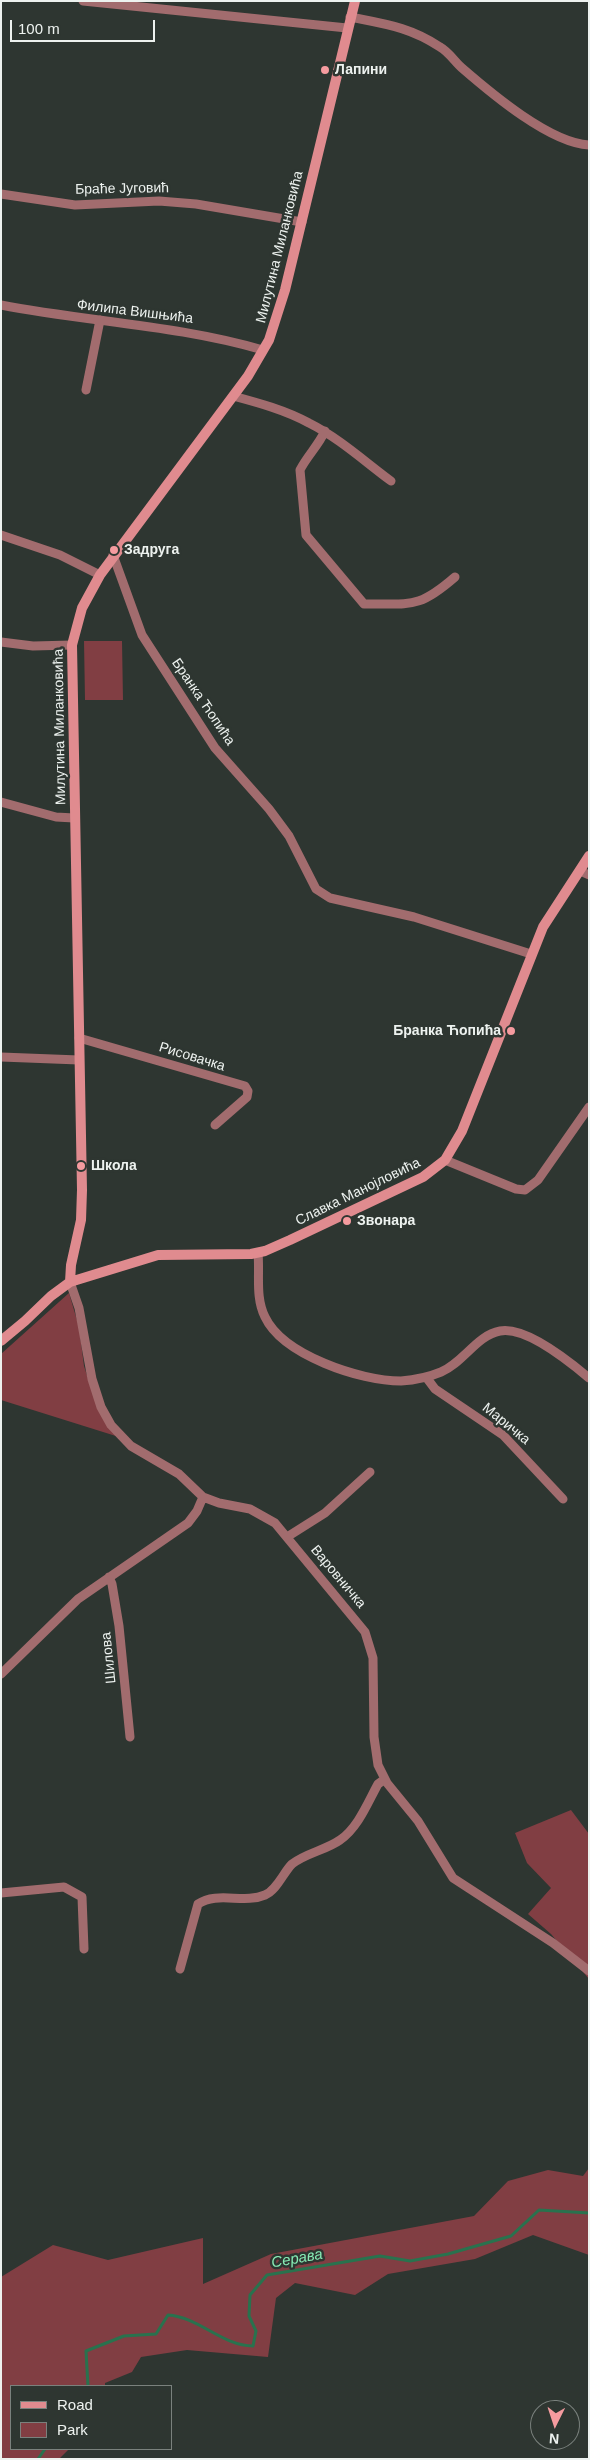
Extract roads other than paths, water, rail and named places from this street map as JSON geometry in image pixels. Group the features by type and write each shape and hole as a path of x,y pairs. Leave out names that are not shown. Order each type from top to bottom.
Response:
{"street":[{"path":"83,1 347,28"},
{"name":"Милутина Миланковића","path":"70,1282 82,1209 72,645 82,608 100,575 233,396 263,350 280,309 355,1"},
{"path":"350,18 408,29 442,48 460,67 509,106 567,142 589,145"},
{"name":"Браће Југовић","path":"1,194 75,205 158,201 187,203 229,208 302,222"},
{"name":"Филипа Вишњића","path":"1,305 57,316 192,332 263,350"},
{"path":"86,390 100,320"},
{"path":"233,396 280,410 325,432 391,482"},
{"path":"325,432 318,446 304,461 300,470 306,535 364,604 414,604 437,592 455,577"},
{"path":"1,535 60,555 100,575"},
{"name":"Бранка Ћопића","path":"114,555 142,635 215,748 269,809 289,836 316,889 330,898 414,917 531,954"},
{"path":"1,642 33,646 72,645"},
{"path":"1,802 56,817 74,818"},
{"name":"Славка Манојловића","path":"70,1282 158,1255 258,1253 410,1184 445,1160 466,1122 531,954 555,906 584,873 589,856"},
{"name":"Рисовачка","path":"79,1038 244,1086 248,1091 247,1097 215,1125"},
{"path":"1,1057 79,1060"},
{"path":"445,1160 516,1189 526,1190 538,1180 589,1107"},
{"path":"258,1253 261,1307 269,1325 284,1342 312,1356 367,1377 400,1381 426,1377 456,1365 489,1334 500,1331 513,1331 527,1336 589,1378"},
{"path":"1,1341 26,1321 51,1296 70,1282"},
{"name":"Варовничка","path":"70,1282 79,1308 92,1379 101,1408 111,1425 131,1446 179,1474 203,1497 257,1512 275,1523 361,1626 368,1638 373,1658 376,1755 385,1779 418,1821 455,1880 535,1931 589,1971"},
{"name":"Маричка","path":"426,1377 435,1389 503,1436 563,1499"},
{"path":"287,1538 325,1513 370,1472"},
{"path":"1,1674 78,1599 188,1523 197,1512 203,1497"},
{"name":"Шилова","path":"109,1578 112,1584 119,1626 130,1737"},
{"path":"180,1969 198,1904 209,1899 259,1897 269,1893 285,1871 296,1861 345,1836 378,1784 385,1779"},
{"path":"1,1893 64,1888 82,1897 84,1949"}],"waterway":[{"name":"Серава","path":"88,2385 86,2351 124,2336 156,2334 168,2315 190,2321 231,2341 253,2346 256,2331 249,2316 250,2295 267,2275 380,2256 410,2261 448,2254 511,2236 539,2210 589,2213"},
{"name":"Серава","path":"38,2459 44,2450"}],"place":[{"name":"Лапини","path":"325,70"},
{"name":"Задруга","path":"114,550"},
{"name":"Бранка Ћопића","path":"511,1031"},
{"name":"Школа","path":"81,1166"},
{"name":"Звонара","path":"347,1221"}]}
